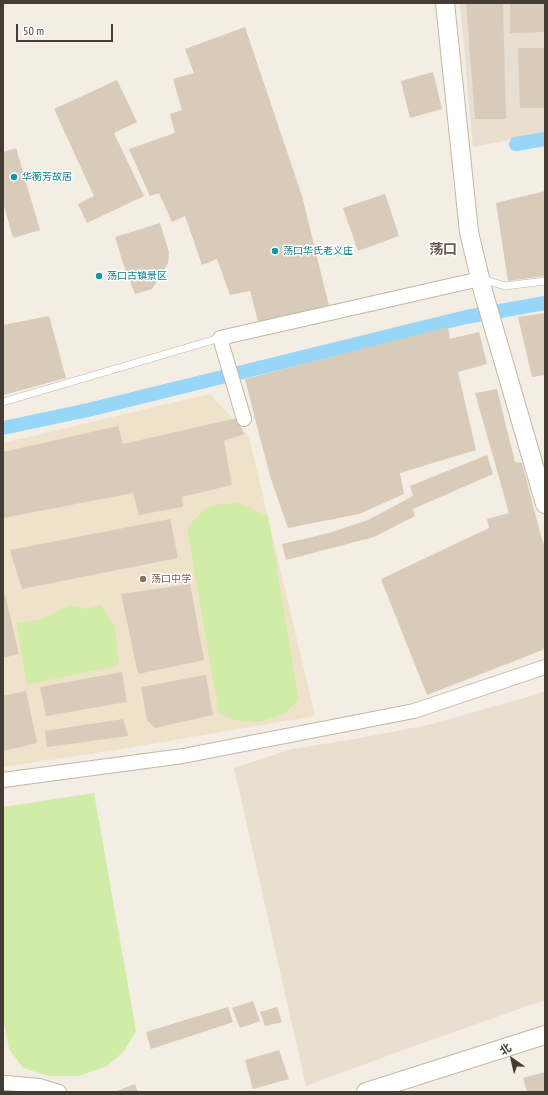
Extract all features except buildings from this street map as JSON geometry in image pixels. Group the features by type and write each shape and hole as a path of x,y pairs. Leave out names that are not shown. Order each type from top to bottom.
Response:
{"street":[{"path":"445,3 469,232 482,285 545,504"},
{"path":"244,419 220,338 482,285"},
{"path":"3,780 183,756 414,710 545,667"},
{"path":"366,1092 545,1036"},
{"path":"3,1083 39,1086 59,1092"}],"lane":[{"path":"482,285 505,286 545,281"},
{"path":"3,402 220,338"}],"shaded area":[{"path":"460,3 545,3 545,133 473,147"},
{"name":"荡口中学","path":"210,394 249,437 315,716 110,751 3,767 3,443"},
{"path":"545,691 545,1001 403,1050 306,1086 234,768 292,749 428,725"}],"green space":[{"path":"239,503 268,516 299,700 284,714 260,722 238,721 219,714 187,528 204,509 220,504"},
{"path":"69,605 86,609 101,605 115,627 119,665 27,685 16,623 39,620"},
{"path":"94,793 136,1031 124,1051 107,1066 79,1076 48,1076 23,1068 9,1049 3,1017 3,807"}],"waterway":[{"path":"516,144 545,139"},
{"path":"3,428 88,410 466,317 545,303"}],"place":[{"name":"华蘅芳故居","path":"14,177"},
{"name":"荡口华氏老义庄","path":"275,251"},
{"name":"荡口古镇景区","path":"99,276"},
{"name":"荡口中学","path":"143,579"}],"district":[{"name":"荡口","path":"443,250"}]}
